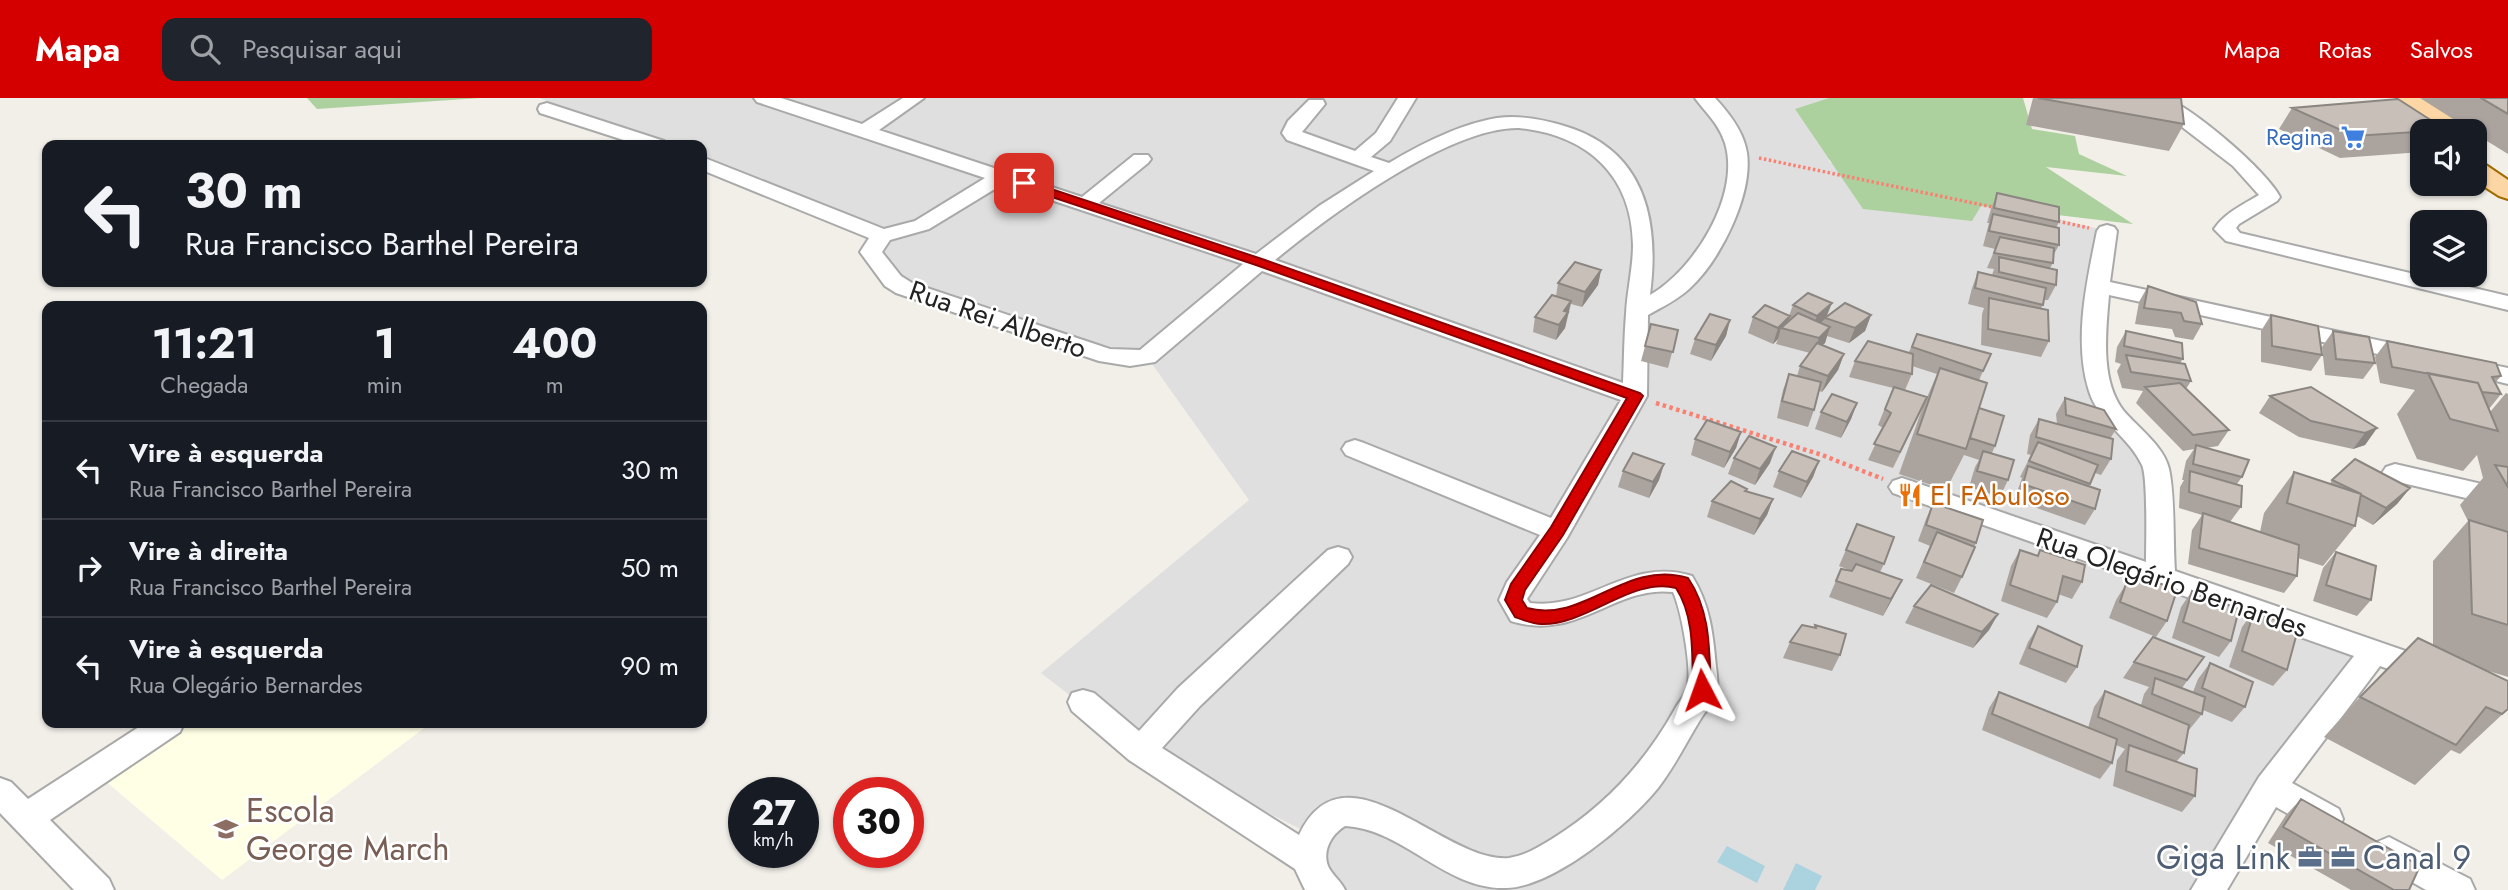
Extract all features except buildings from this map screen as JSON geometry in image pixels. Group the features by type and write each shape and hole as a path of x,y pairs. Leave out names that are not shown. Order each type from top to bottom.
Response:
{"main road":[{"path":"2401,105 2433,119"},
{"path":"2401,105 2412,119"},
{"path":"2487,159 2508,163"},
{"path":"2487,166 2508,191"}],"street":[{"path":"763,98 1261,263 1635,396"},
{"path":"866,130 915,98"},
{"path":"1358,158 1383,137 1407,98"},
{"path":"1637,312 1665,297 1685,281 1715,239 1731,198 1738,173 1738,154 1725,122 1704,98"},
{"path":"2163,103 2250,171 2269,190 2270,197 2232,220 2224,229 2232,237 2508,303"},
{"path":"1316,104 1295,125 1292,133 1294,136 1387,169"},
{"path":"547,109 642,140"},
{"path":"1261,263 1387,169 1456,138 1501,123 1515,122 1551,129 1597,145 1617,169 1639,209 1644,234 1637,312 1635,396 1557,531 1517,589 1513,600 1521,613 1539,618 1555,617 1598,603 1637,583 1655,580 1682,583 1692,597 1699,626 1702,690 1676,736 1631,796 1576,841 1525,869 1506,873 1457,861 1376,817 1347,812 1332,816 1314,836 1310,860 1314,874 1328,890"},
{"path":"1084,205 1142,159"},
{"path":"707,165 883,236 922,225 1003,176"},
{"path":"2107,232 2097,286 2097,376 2108,407 2150,454 2156,468 2161,578"},
{"name":"Rua Rei Alberto","path":"883,236 873,245 872,251 893,281 904,288 1107,356 1130,359 1147,357 1261,263"},
{"path":"2097,286 2508,376"},
{"path":"1354,449 1557,531"},
{"path":"2395,473 2508,499"},
{"name":"Rua Olegário Bernardes","path":"1902,487 2459,681"},
{"path":"1140,751 1189,697 1338,557"},
{"path":"2208,890 2234,852 2270,787 2374,652"},
{"path":"1083,702 1140,751 1310,860"},
{"path":"25,820 162,728"},
{"path":"2270,787 2458,890"},
{"path":"0,792 97,890"}],"path":[{"path":"1738,154 1998,208"},
{"path":"2053,220 2107,232"},
{"path":"1635,396 1822,455 1902,487"}],"shaded area":[{"path":"540,98 1830,98 1829,162 2107,231 2097,376 2150,454 2160,578 2370,651 2201,890 1345,890 1315,873 1315,836 1142,751 1041,673 1249,500 1147,357 904,288 871,252 883,237 707,165 707,140 645,140"},
{"name":"Escola George March","path":"180,728 424,728 222,880 103,779"}],"green space":[{"path":"307,98 481,98 317,109"},
{"path":"1829,98 2023,98 2032,129 2075,136 2079,154 2127,176 2046,167 2133,224 1981,206 1972,221 1863,209 1795,109"}],"water":[{"path":"1727,846 1765,866 1757,883 1717,862"},
{"path":"1796,863 1822,876 1815,890 1783,890"}],"place":[{"name":"Regina","path":"2353,137"},
{"name":"El FAbuloso","path":"1910,495"},
{"name":"Escola George March","path":"226,829"},
{"name":"Giga Link","path":"2310,857"},
{"name":"Canal 9","path":"2343,857"}],"route":[{"path":"1024,183 1261,263 1635,396 1557,531 1517,589 1513,600 1521,613 1539,618 1555,617 1598,603 1637,583 1668,579 1682,583 1692,597 1699,626 1702,690"}]}
